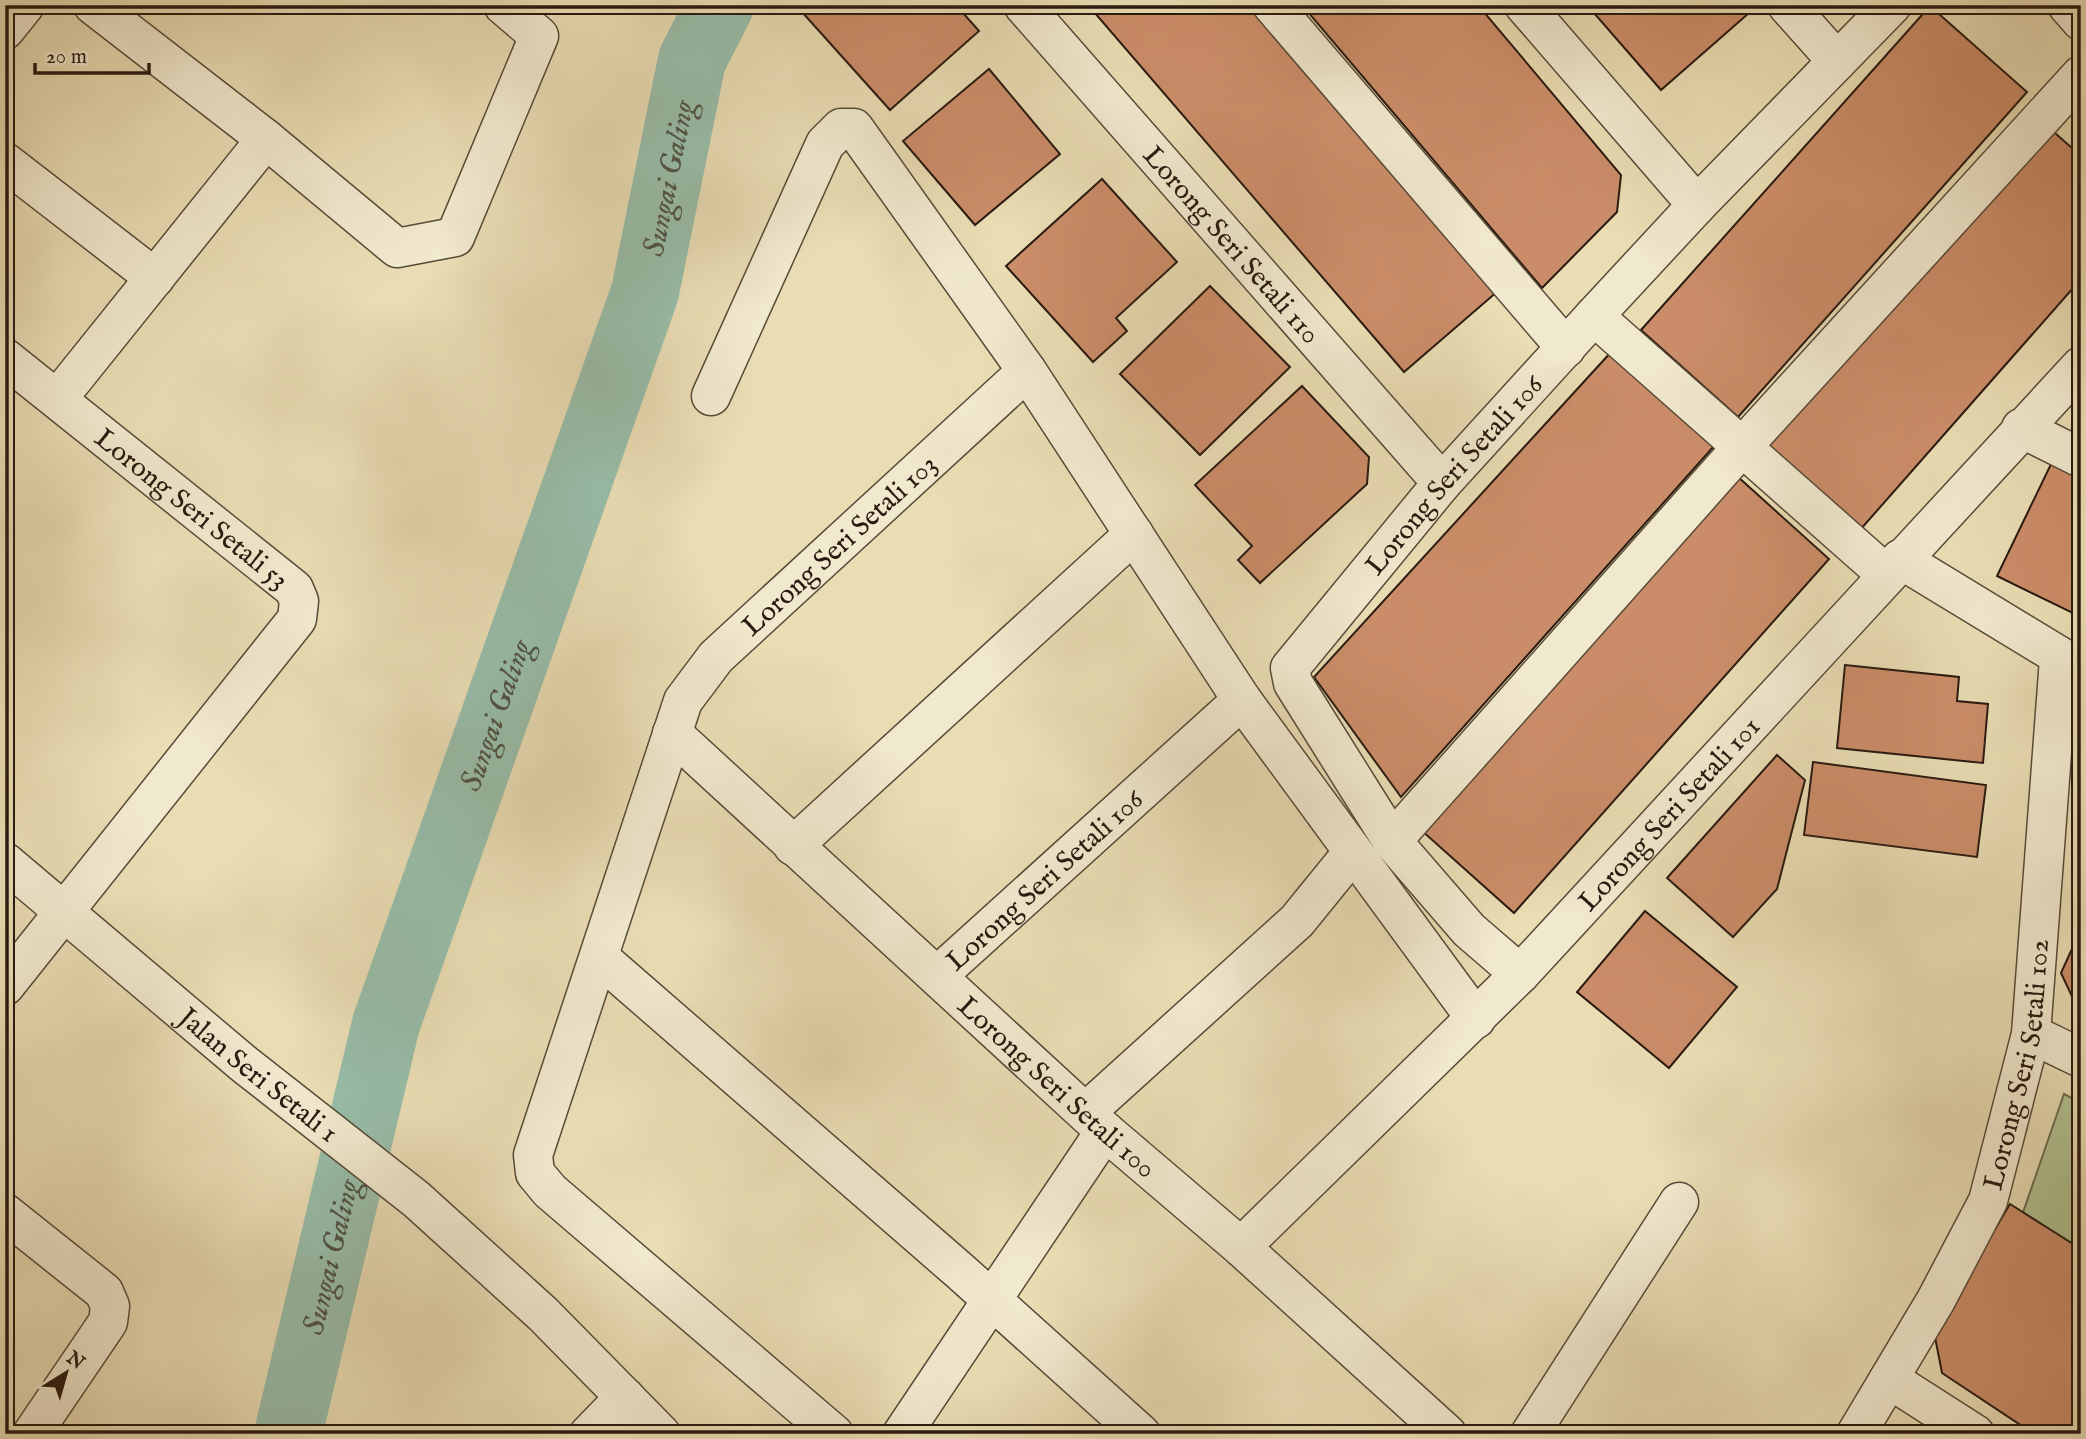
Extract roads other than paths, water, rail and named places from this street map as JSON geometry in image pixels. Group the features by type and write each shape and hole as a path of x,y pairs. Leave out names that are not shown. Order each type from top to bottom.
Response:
{"street":[{"path":"5,30 25,5"},
{"path":"93,5 266,139 397,248 455,237 539,36 503,5"},
{"name":"Lorong Seri Setali 110","path":"1023,5 1443,483"},
{"path":"1272,5 1566,348"},
{"path":"1524,5 1697,205"},
{"path":"1787,5 1837,61"},
{"name":"Lorong Seri Setali 106","path":"1520,974 1469,930 1392,841 1293,683 1290,668 1443,483 1594,316 1697,205 1892,5"},
{"path":"2067,5 2081,21"},
{"path":"1392,841 1742,447 2081,75"},
{"path":"711,396 825,144 841,128 854,128 1027,371 1241,699 1476,1019"},
{"path":"58,398 266,139"},
{"path":"5,162 155,278"},
{"path":"1594,316 1742,447 1894,567 2070,664"},
{"name":"Lorong Seri Setali 53","path":"5,358 294,589 299,601 297,619 5,986"},
{"name":"Lorong Seri Setali 101","path":"1241,1247 1520,974 2081,366"},
{"name":"Lorong Seri Setali 103","path":"830,1433 550,1191 535,1173 533,1155 683,701 716,657 1027,371"},
{"path":"2021,428 2081,458"},
{"path":"793,846 1134,534"},
{"name":"Lorong Seri Setali 102","path":"1856,1434 1949,1278 1989,1201 2031,1034 2070,664"},
{"name":"Lorong Seri Setali 106","path":"937,976 1241,699"},
{"name":"Lorong Seri Setali 100","path":"672,733 1095,1121 1241,1247 1447,1434"},
{"path":"902,1434 990,1299 1095,1121 1297,921 1353,852"},
{"name":"Jalan Seri Setali 1","path":"5,862 244,1064 416,1199 543,1314 661,1434"},
{"path":"600,958 1141,1434"},
{"path":"2031,1034 2081,1058"},
{"path":"1530,1434 1679,1202"},
{"path":"5,1213 104,1292 110,1306 108,1322 32,1434"},
{"path":"1889,1379 1975,1434"},
{"path":"589,1434 625,1397"}],"waterway":[{"name":"Sungai Galing","path":"288,1434 386,1024 645,292 692,60 720,5"}]}
